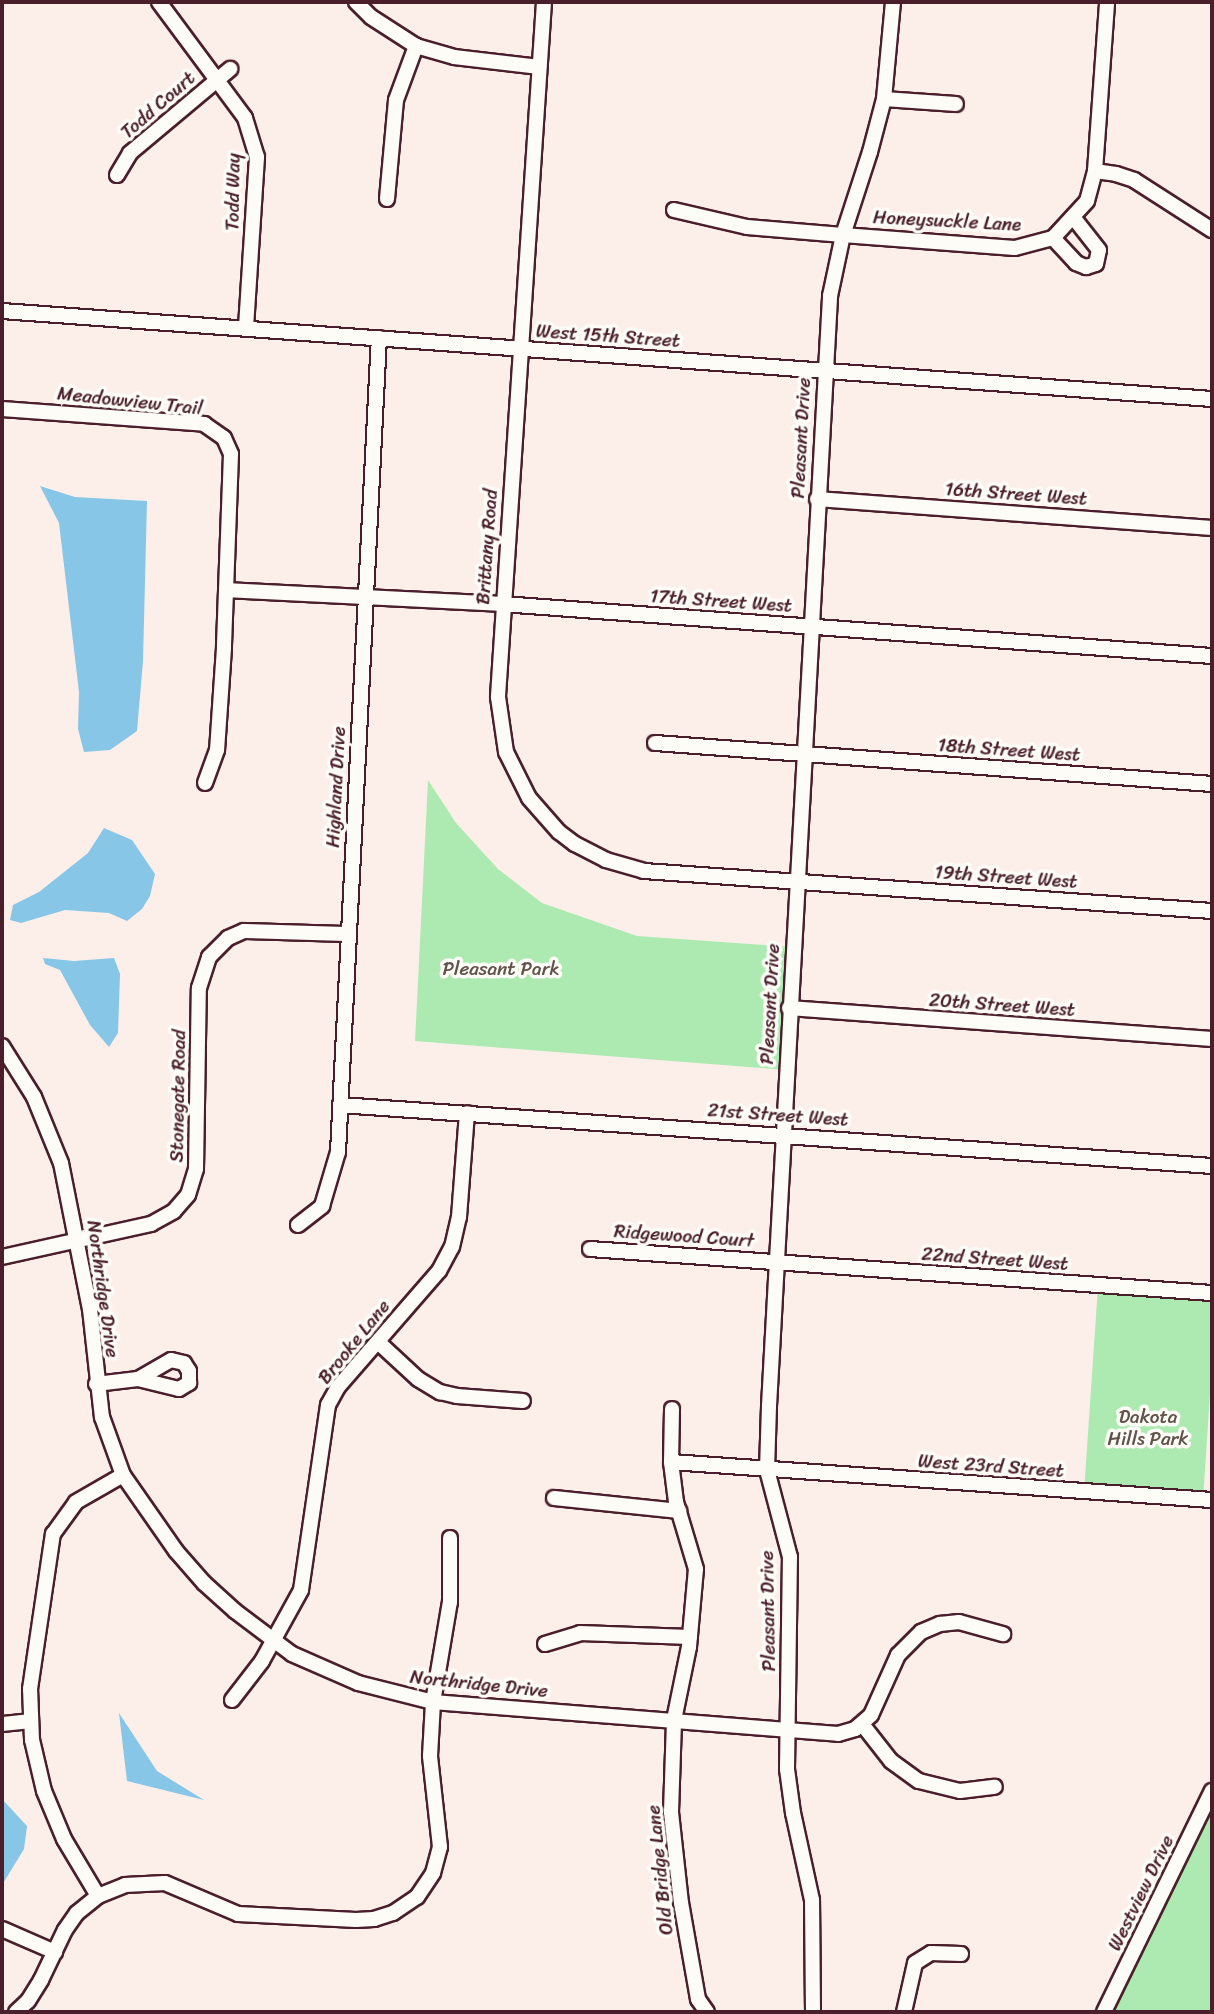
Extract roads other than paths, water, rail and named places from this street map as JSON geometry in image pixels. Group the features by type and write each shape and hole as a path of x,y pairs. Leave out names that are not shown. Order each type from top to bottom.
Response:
{"street":[{"name":"Todd Way","path":"159,2 245,118 257,157 246,328"},
{"path":"356,2 371,17 416,46 454,57 539,67"},
{"name":"Brittany Road","path":"544,2 502,604 498,697 506,752 529,798 559,832 606,860 644,871 796,881"},
{"name":"Pleasant Drive","path":"813,2012 812,1900 793,1813 787,1769 790,1557 767,1469 775,1262 830,296 843,235 884,99 893,2"},
{"path":"1073,217 1099,250 1096,264 1086,267 1076,263 1053,238 1087,201 1095,171 1107,2"},
{"path":"387,199 396,100 416,46"},
{"name":"Todd Court","path":"117,175 130,153 230,69"},
{"path":"884,99 956,104"},
{"path":"1095,171 1116,173 1134,180 1212,230"},
{"name":"Honeysuckle Lane","path":"674,209 747,227 843,235 1015,248 1053,238"},
{"name":"West 15th Street","path":"2,311 1212,399"},
{"name":"Highland Drive","path":"298,1225 322,1206 329,1191 338,1152 347,934 380,338"},
{"name":"Meadowview Trail","path":"2,409 204,424 224,438 231,454 227,590 217,751 205,783"},
{"name":"16th Street West","path":"817,499 1212,528"},
{"name":"17th Street West","path":"227,590 502,604 1212,656"},
{"name":"18th Street West","path":"655,743 1212,784"},
{"name":"19th Street West","path":"796,881 1212,911"},
{"name":"Stonegate Road","path":"2,1257 156,1222 170,1214 186,1199 197,1169 202,971 214,950 236,933 253,929 347,934"},
{"name":"20th Street West","path":"789,1008 1212,1039"},
{"name":"Northridge Drive","path":"2,1046 46,1123 61,1163 90,1309 96,1384 105,1430 123,1475 139,1502 190,1567 219,1598 273,1642 316,1666 358,1683 433,1702 787,1728 805,1733 838,1734 862,1724"},
{"name":"21st Street West","path":"340,1105 1212,1167"},
{"name":"Brooke Lane","path":"232,1700 273,1642 301,1590 328,1405 338,1387 439,1270 452,1247 459,1217 467,1113"},
{"name":"Ridgewood Court","path":"590,1249 775,1262"},
{"name":"22nd Street West","path":"775,1262 1212,1293"},
{"path":"378,1342 418,1379 440,1392 457,1396 523,1401"},
{"path":"96,1384 138,1379"},
{"name":"Old Bridge Lane","path":"672,1409 671,1462 679,1511 696,1569 690,1637 674,1720 671,1812 681,1903 698,1999 707,2012"},
{"name":"West 23rd Street","path":"671,1462 1212,1500"},
{"path":"99,1896 64,1839 49,1805 35,1755 31,1721 33,1657 53,1534 76,1502 123,1475"},
{"path":"554,1498 679,1511"},
{"path":"16,2012 28,2001 73,1919 99,1896 125,1885 151,1882 179,1886 220,1908 252,1916 365,1920 402,1909 423,1890 439,1856 439,1828 430,1777 433,1702 450,1602 450,1538"},
{"path":"995,1787 960,1791 919,1781 891,1761 862,1724 875,1710 898,1655 921,1632 940,1624 959,1622 1003,1634"},
{"path":"545,1644 580,1633 690,1637"},
{"path":"2,1724 31,1721"},
{"name":"Westview Drive","path":"1104,2012 1212,1791"},
{"path":"2,1929 55,1952"},
{"path":"904,2012 915,1963 931,1953 961,1954"}],"water":[{"path":"40,486 75,497 147,501 143,661 137,731 110,750 84,752 78,729 79,692 59,523"},
{"path":"104,828 132,840 155,874 150,896 142,909 127,921 109,913 65,910 21,923 10,920 13,905 39,892 88,853"},
{"path":"43,958 74,961 114,958 120,974 118,1033 109,1047 90,1025 60,970 45,964"},
{"path":"119,1713 157,1771 204,1800 127,1781"},
{"path":"2,1799 27,1826 24,1849 2,1885"}],"park label":[{"name":"Pleasant Park","path":"501,969"},
{"name":"Dakota Hills Park","path":"1148,1428"}]}
